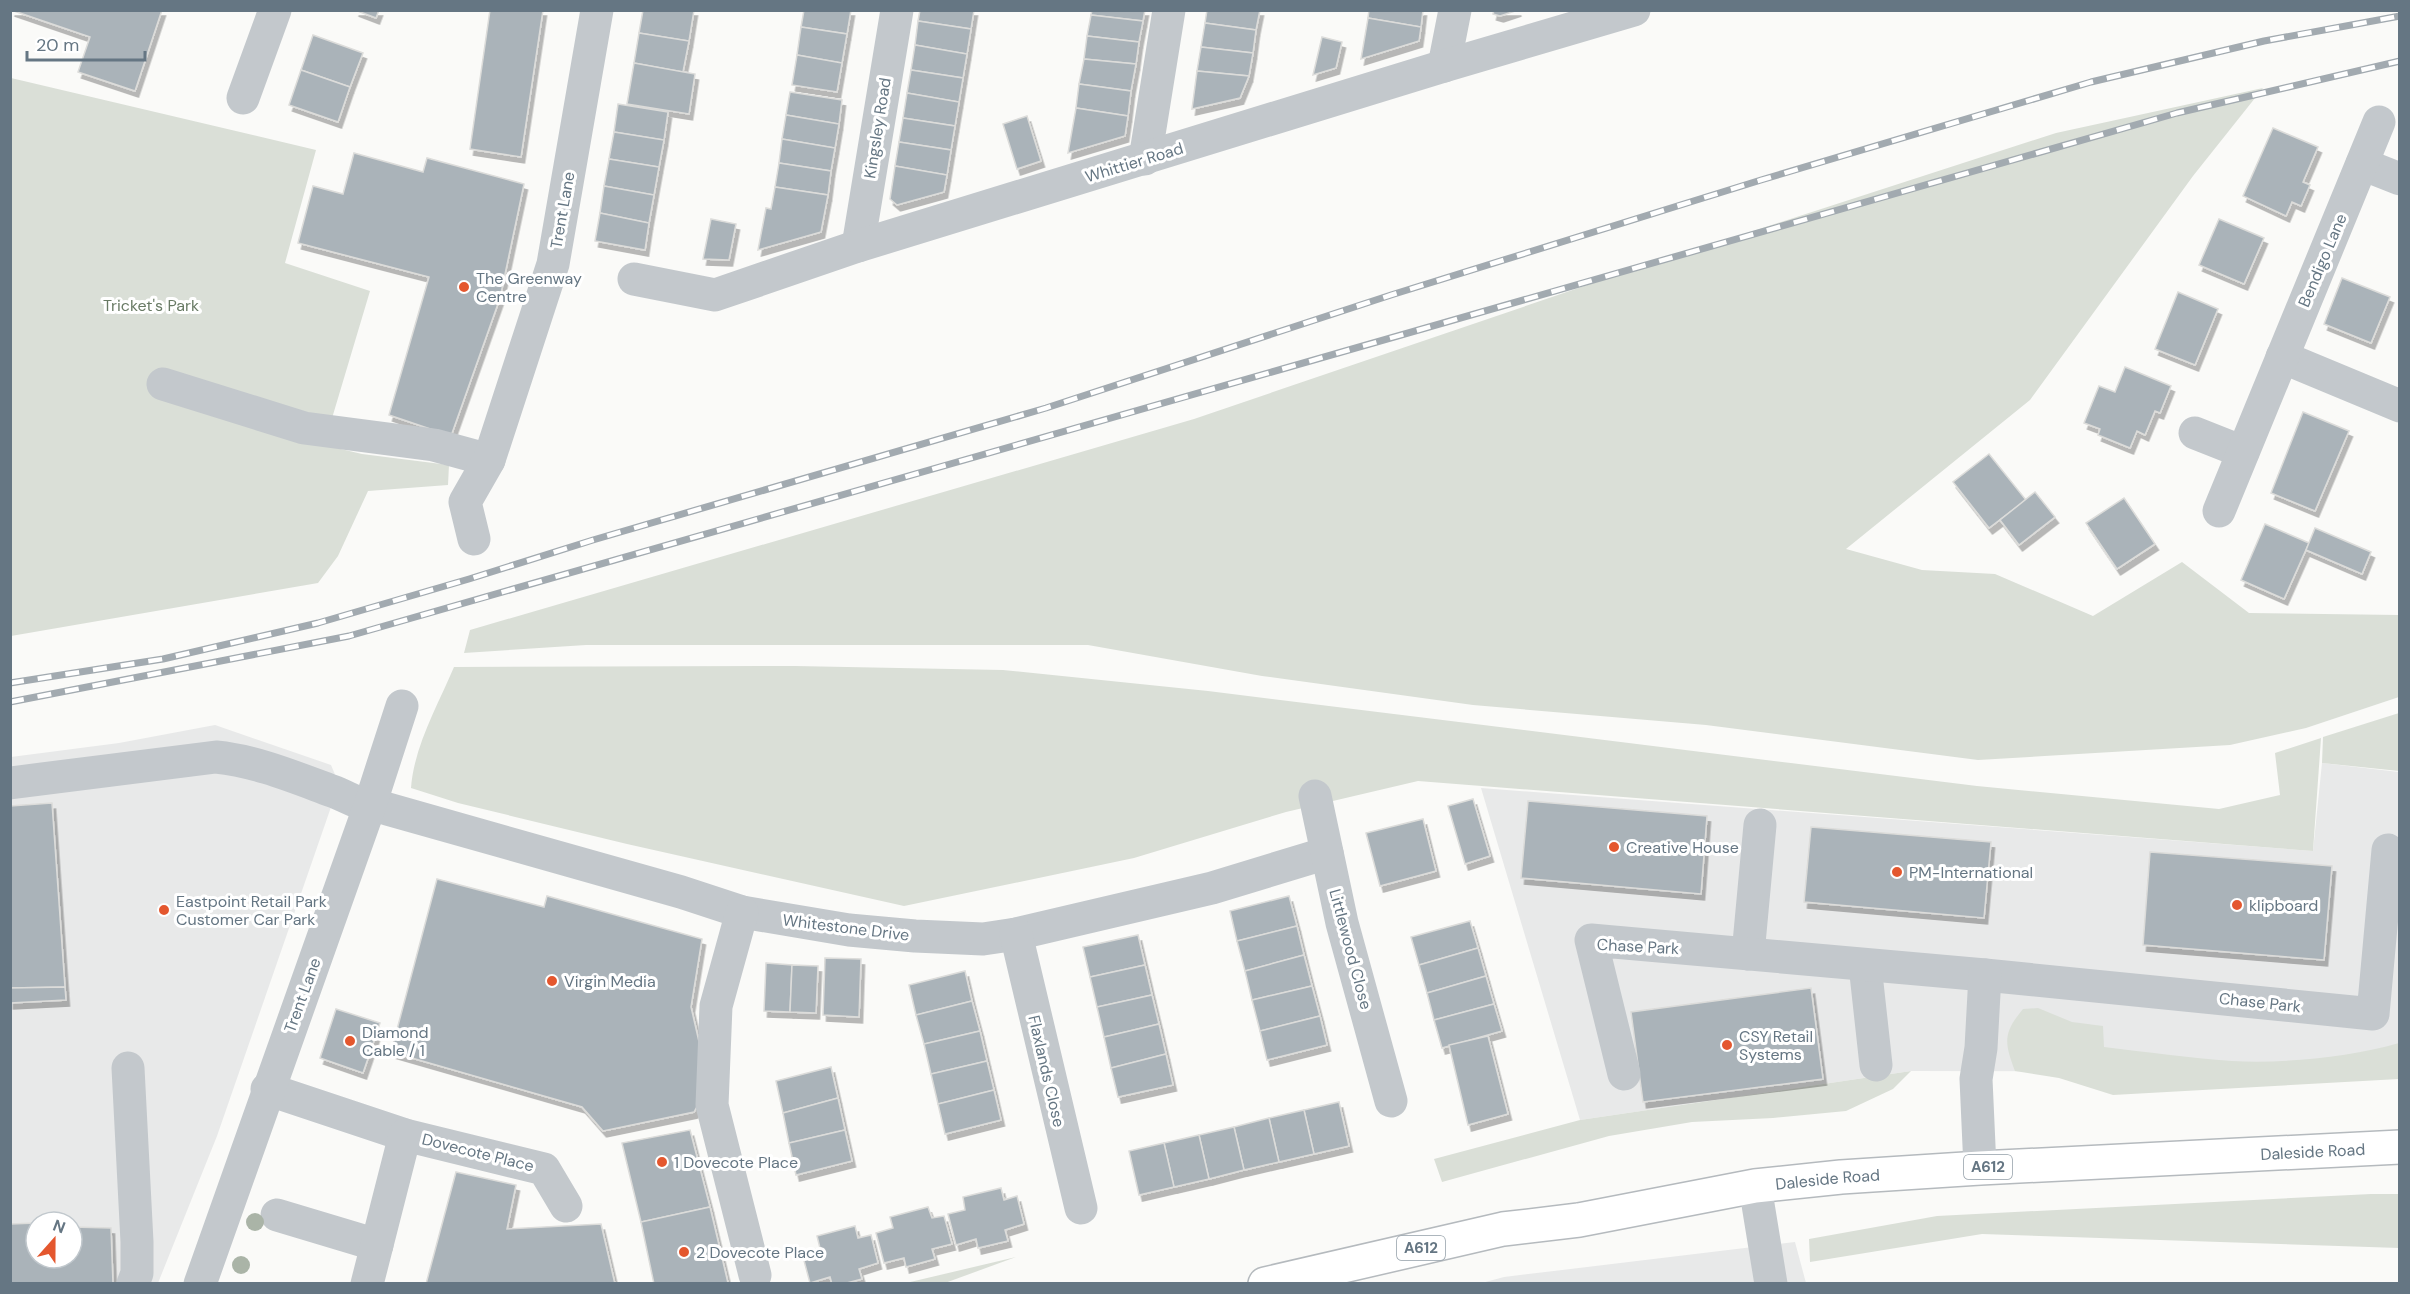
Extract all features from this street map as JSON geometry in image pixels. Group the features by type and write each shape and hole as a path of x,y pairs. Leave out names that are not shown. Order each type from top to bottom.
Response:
{"main road":[{"name":"Daleside Road","path":"1265,1284 1503,1229 1579,1220 1755,1186 1980,1167 2400,1147"}],"street":[{"path":"243,98 275,10"},
{"name":"Trent Lane","path":"474,539 465,502 489,460 553,264 597,10"},
{"name":"Kingsley Road","path":"858,246 897,10"},
{"path":"1145,159 1169,10"},
{"path":"1444,66 1455,10"},
{"name":"Whittier Road","path":"634,279 716,295 858,246 1634,10"},
{"name":"Bendigo Lane","path":"2219,511 2379,122"},
{"path":"2362,164 2400,178"},
{"path":"2282,357 2400,406"},
{"path":"163,384 304,428 434,445 489,460"},
{"path":"2194,433 2243,452"},
{"name":"Trent Lane","path":"200,1284 267,1089 369,808 402,706"},
{"name":"Whitestone Drive","path":"10,783 216,757 245,760 330,790 369,808 384,808 681,892 742,912 849,930 915,936 983,939 1016,934 1212,888 1327,854"},
{"name":"Littlewood Close","path":"1315,796 1342,923 1391,1101"},
{"path":"1748,954 1761,825"},
{"name":"Chase Park","path":"1624,1074 1591,940 1985,975 2373,1014 2388,850"},
{"path":"742,912 716,1006 712,1105 755,1275"},
{"name":"Flaxlands Close","path":"1016,934 1081,1208"},
{"path":"1866,965 1876,1065"},
{"path":"1980,1167 1976,1079 1981,1048 1985,975"},
{"path":"128,1068 137,1242 137,1273 134,1284"},
{"name":"Dovecote Place","path":"267,1089 405,1135 544,1169 566,1206"},
{"name":"Dovecote Place","path":"367,1284 405,1135"},
{"path":"1755,1186 1771,1284"},
{"path":"277,1215 377,1245"}],"shaded area":[{"path":"215,725 331,765 339,784 217,1136 158,1283 11,1284 11,757 119,743"},
{"path":"2322,763 2399,772 2399,1072 1911,1071 1580,1120 1481,788 2313,851"},
{"path":"1795,1242 1806,1283 1478,1284 1504,1277"}],"green space":[{"name":"Tricket's Park","path":"11,78 316,150 285,263 370,291 324,445 362,454 449,465 448,485 368,491 338,556 318,583 11,636"},
{"path":"2263,88 2193,176 2030,400 1846,549 1922,570 1995,574 2093,616 2182,562 2249,613 2399,615 2399,697 2306,728 2230,745 1978,760 1706,725 1473,705 1262,676 1088,645 586,645 464,653 470,630 1194,419 1602,280 2056,133"},
{"path":"795,666 1003,670 1208,691 1977,786 2219,809 2280,795 2275,753 2321,738 2313,851 1418,781 1286,812 1134,858 904,906 627,844 458,803 411,788 422,741 454,667"},
{"path":"2399,713 2399,771 2322,763 2323,737"},
{"path":"2038,1008 2072,1022 2103,1026 2104,1047 2200,1058 2252,1062 2294,1060 2338,1056 2399,1043 2399,1079 2113,1095 2059,1078 2015,1071 2007,1045 2009,1032 2016,1017 2023,1009"},
{"path":"1911,1071 1893,1089 1846,1111 1692,1122 1609,1136 1442,1182 1434,1159 1580,1120"},
{"path":"2399,1194 2399,1248 1982,1234 1810,1262 1809,1239 1937,1216"},
{"path":"1016,1257 945,1283 906,1283"}],"building":[{"path":"11,10 162,10 135,91 78,72 90,37"},
{"path":"355,10 379,10 376,18"},
{"path":"490,10 543,10 521,157 470,149"},
{"path":"643,10 694,10 689,41 639,33"},
{"path":"804,10 851,10 847,34 801,27"},
{"path":"920,10 974,10 971,29 918,21"},
{"path":"1092,10 1145,10 1143,21 1091,15"},
{"path":"1207,10 1260,10 1256,30 1205,23"},
{"path":"1369,10 1423,10 1421,27 1368,18"},
{"path":"1494,10 1518,10 1500,16 1493,14"},
{"path":"1091,15 1143,21 1139,42 1087,36"},
{"path":"1368,18 1421,27 1419,41 1361,59"},
{"path":"918,21 971,29 967,54 915,45"},
{"path":"1205,23 1256,30 1253,53 1201,47"},
{"path":"801,27 847,34 842,63 797,55"},
{"path":"639,33 689,41 683,72 634,63"},
{"path":"313,35 363,53 350,87 301,70"},
{"path":"1087,36 1139,42 1136,64 1084,59"},
{"path":"1322,37 1342,42 1336,68 1313,75"},
{"path":"915,45 967,54 963,78 911,70"},
{"path":"1201,47 1253,53 1249,76 1197,71"},
{"path":"797,55 842,63 837,92 792,85"},
{"path":"1084,59 1136,64 1131,91 1079,84"},
{"path":"634,63 695,74 689,114 627,104"},
{"path":"301,70 350,87 338,122 289,105"},
{"path":"911,70 963,78 959,102 907,93"},
{"path":"1197,71 1249,76 1240,98 1192,109"},
{"path":"1079,84 1131,91 1128,116 1076,108"},
{"path":"790,92 842,100 839,124 786,115"},
{"path":"907,93 959,102 955,126 903,118"},
{"path":"618,104 668,112 664,140 614,132"},
{"path":"1076,108 1128,116 1125,136 1068,153"},
{"path":"786,115 839,124 835,148 782,139"},
{"path":"1027,116 1041,161 1017,169 1003,124"},
{"path":"903,118 955,126 951,150 899,142"},
{"path":"2273,128 2318,147 2303,182 2310,185 2301,206 2292,202 2286,216 2243,196"},
{"path":"614,132 664,140 659,167 609,159"},
{"path":"782,139 835,148 831,171 779,163"},
{"path":"899,142 951,150 947,175 895,166"},
{"name":"The Greenway Centre","path":"354,153 423,172 427,158 524,184 500,298 451,436 389,415 429,277 298,243 313,186 343,194"},
{"path":"609,159 659,167 654,195 604,186"},
{"path":"779,163 831,171 828,195 775,187"},
{"path":"895,166 947,175 944,192 897,205 890,199"},
{"path":"604,186 654,195 649,223 600,213"},
{"path":"775,187 828,195 821,232 758,250 766,208 771,209"},
{"path":"600,213 649,223 645,250 595,241"},
{"path":"711,219 736,224 729,260 703,259"},
{"path":"2219,219 2264,238 2244,284 2199,265"},
{"path":"2342,278 2390,297 2371,343 2324,324"},
{"path":"2178,292 2218,309 2195,365 2155,349"},
{"path":"2125,367 2171,386 2160,413 2155,411 2145,435 2137,431 2130,448 2098,435 2100,429 2084,423 2099,386 2115,392"},
{"path":"2303,412 2349,431 2315,511 2271,493"},
{"path":"1989,454 2026,500 1989,528 1953,482"},
{"path":"2035,492 2055,517 2019,545 2000,520"},
{"path":"2124,498 2155,544 2117,569 2086,523"},
{"path":"2265,524 2309,543 2284,599 2241,580"},
{"path":"2315,528 2371,552 2362,574 2306,550"},
{"path":"1473,799 1490,856 1465,864 1448,806"},
{"name":"Creative House","path":"1528,801 1707,816 1701,894 1521,878"},
{"path":"52,803 65,987 10,988 10,806"},
{"path":"1423,819 1436,871 1380,886 1366,833"},
{"name":"PM-International","path":"1811,827 1991,842 1984,918 1804,902"},
{"name":"klipboard","path":"2150,852 2332,866 2324,960 2143,945"},
{"name":"Virgin Media","path":"437,879 544,907 547,896 702,939 691,1007 709,1085 694,1112 603,1131 582,1107 391,1052"},
{"path":"1289,896 1297,926 1237,941 1230,911"},
{"path":"1470,921 1478,948 1419,965 1411,937"},
{"path":"1297,926 1304,955 1245,971 1237,941"},
{"path":"1138,935 1145,965 1090,977 1083,947"},
{"path":"1478,948 1486,976 1427,993 1419,965"},
{"path":"1304,955 1312,986 1252,1000 1245,971"},
{"path":"825,958 861,959 859,1017 823,1015"},
{"path":"766,963 792,965 790,1012 764,1011"},
{"path":"792,965 818,966 816,1013 790,1012"},
{"path":"1145,965 1152,995 1097,1007 1090,977"},
{"path":"965,971 972,1001 916,1015 909,985"},
{"path":"1486,976 1494,1004 1434,1020 1427,993"},
{"path":"1312,986 1320,1016 1260,1031 1252,1000"},
{"path":"65,987 66,1000 10,1003 10,988"},
{"name":"CSY Retail Systems","path":"1811,988 1823,1079 1643,1102 1631,1012"},
{"path":"1152,995 1159,1024 1104,1037 1097,1007"},
{"path":"972,1001 980,1031 924,1044 916,1015"},
{"path":"1494,1004 1502,1031 1442,1048 1434,1020"},
{"name":"Diamond Cable / 1","path":"336,1009 380,1023 363,1073 320,1058"},
{"path":"1320,1016 1327,1045 1267,1060 1260,1031"},
{"path":"1159,1024 1166,1054 1111,1068 1104,1037"},
{"path":"980,1031 987,1061 931,1074 924,1044"},
{"path":"1488,1036 1508,1114 1468,1125 1449,1045"},
{"path":"1166,1054 1173,1085 1118,1097 1111,1068"},
{"path":"987,1061 994,1090 938,1104 931,1074"},
{"path":"831,1067 838,1098 783,1113 776,1081"},
{"path":"994,1090 1001,1120 945,1134 938,1104"},
{"path":"838,1098 845,1130 789,1143 783,1113"},
{"path":"1339,1102 1349,1146 1314,1154 1304,1110"},
{"path":"1304,1110 1314,1154 1279,1162 1269,1118"},
{"path":"1269,1118 1279,1162 1244,1170 1234,1127"},
{"path":"1234,1127 1244,1170 1209,1179 1199,1135"},
{"name":"1 Dovecote Place","path":"690,1130 710,1207 641,1222 622,1143"},
{"path":"845,1130 852,1161 796,1175 789,1143"},
{"path":"1199,1135 1209,1179 1174,1187 1164,1143"},
{"path":"1164,1143 1174,1187 1139,1195 1129,1151"},
{"path":"456,1172 516,1185 507,1229 601,1224 615,1284 426,1284"},
{"path":"1001,1188 1004,1200 1017,1196 1024,1224 1005,1230 1008,1241 978,1248 976,1239 956,1245 948,1214 965,1210 963,1197"},
{"name":"2 Dovecote Place","path":"710,1207 728,1283 654,1284 641,1222"},
{"path":"928,1207 932,1218 944,1216 952,1244 932,1249 935,1259 906,1267 904,1258 884,1263 876,1233 893,1228 890,1217"},
{"path":"24,1223 24,1270 84,1270 84,1227 111,1228 113,1284 10,1284 10,1224"},
{"path":"855,1226 858,1238 871,1235 878,1263 859,1269 862,1279 843,1284 832,1284 830,1277 810,1283 802,1253 820,1248 817,1236"}],"railway":[{"path":"10,683 163,659 318,623 1046,408 1391,295 1761,180 2091,82 2264,41 2400,16"},
{"path":"10,702 349,636 2177,113 2400,61"}],"place":[{"name":"The Greenway Centre","path":"464,287"},
{"name":"Creative House","path":"1614,847"},
{"name":"PM-International","path":"1897,872"},
{"name":"klipboard","path":"2237,905"},
{"name":"Eastpoint Retail Park Customer Car Park","path":"164,910"},
{"name":"Virgin Media","path":"552,981"},
{"name":"Diamond Cable / 1","path":"350,1041"},
{"name":"CSY Retail Systems","path":"1727,1045"},
{"name":"1 Dovecote Place","path":"662,1162"},
{"name":"2 Dovecote Place","path":"684,1252"}]}
